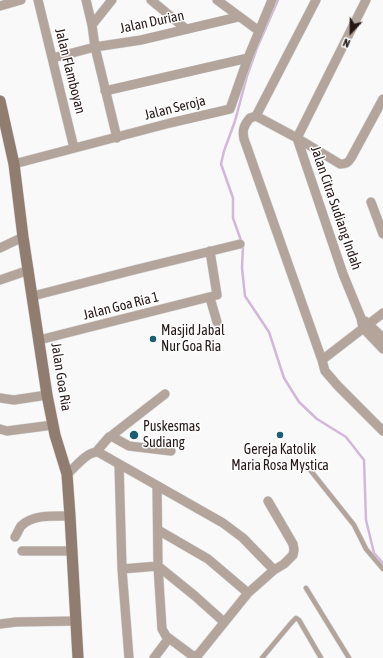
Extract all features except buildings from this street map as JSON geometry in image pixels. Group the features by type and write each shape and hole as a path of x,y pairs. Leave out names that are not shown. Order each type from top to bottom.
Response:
{"main road":[{"name":"Jalan Goa Ria","path":"0,102 14,164 23,237 47,395 53,424 67,474 78,658"}],"street":[{"path":"0,6 20,0"},
{"name":"Jalan Flamboyan","path":"38,0 74,148"},
{"path":"86,0 116,138"},
{"path":"92,25 112,0"},
{"path":"152,0 186,29"},
{"path":"217,0 238,17 259,31"},
{"name":"Jalan Seroja","path":"14,164 230,108 248,58 272,0"},
{"path":"316,0 256,116 250,118 243,128 244,139 325,371 338,386 383,430"},
{"name":"Jalan Citra Sudiang Indah","path":"366,0 297,138 343,274 361,318 366,326"},
{"name":"Jalan Durian","path":"52,58 95,47 141,40 238,17"},
{"path":"105,91 248,58"},
{"path":"256,116 297,138 340,164 349,162 383,99"},
{"path":"371,202 383,234"},
{"path":"0,248 23,237"},
{"path":"33,296 240,244"},
{"path":"210,251 217,294 217,296 210,298 217,322"},
{"path":"0,280 29,270"},
{"name":"Jalan Goa Ria 1","path":"39,340 210,298"},
{"path":"322,360 383,313"},
{"path":"366,326 383,338"},
{"path":"366,326 383,350"},
{"path":"67,474 86,457 96,452 109,437 165,394"},
{"path":"0,398 14,400 47,395"},
{"path":"2,432 53,424"},
{"path":"111,436 129,446 171,451"},
{"path":"96,452 223,523 242,538 274,570"},
{"path":"118,464 122,570 128,658"},
{"path":"157,486 158,566 162,625 164,632 169,638 193,656 198,655 248,593 293,555 293,544 268,501"},
{"path":"14,537 21,526 35,519 43,517 70,516"},
{"path":"158,530 208,559 248,593"},
{"path":"22,551 72,550"},
{"path":"122,570 158,566 224,622"},
{"path":"0,624 16,622 76,621"},
{"path":"154,658 169,638"}],"lane":[{"path":"307,466 354,525 366,549 383,569"},
{"path":"306,588 349,658"},
{"path":"262,658 296,618 299,620 321,658"}],"waterway":[{"path":"278,0 257,48 247,76 235,121 221,164 233,198 233,218 243,246 242,268 245,296 269,332 284,378 299,402 317,419 346,437 364,460 366,520 374,553 383,563"}],"place":[{"name":"Masjid Jabal Nur Goa Ria","path":"153,339"},
{"name":"Puskesmas Sudiang","path":"134,435"},
{"name":"Gereja Katolik Maria Rosa Mystica","path":"280,435"}]}
